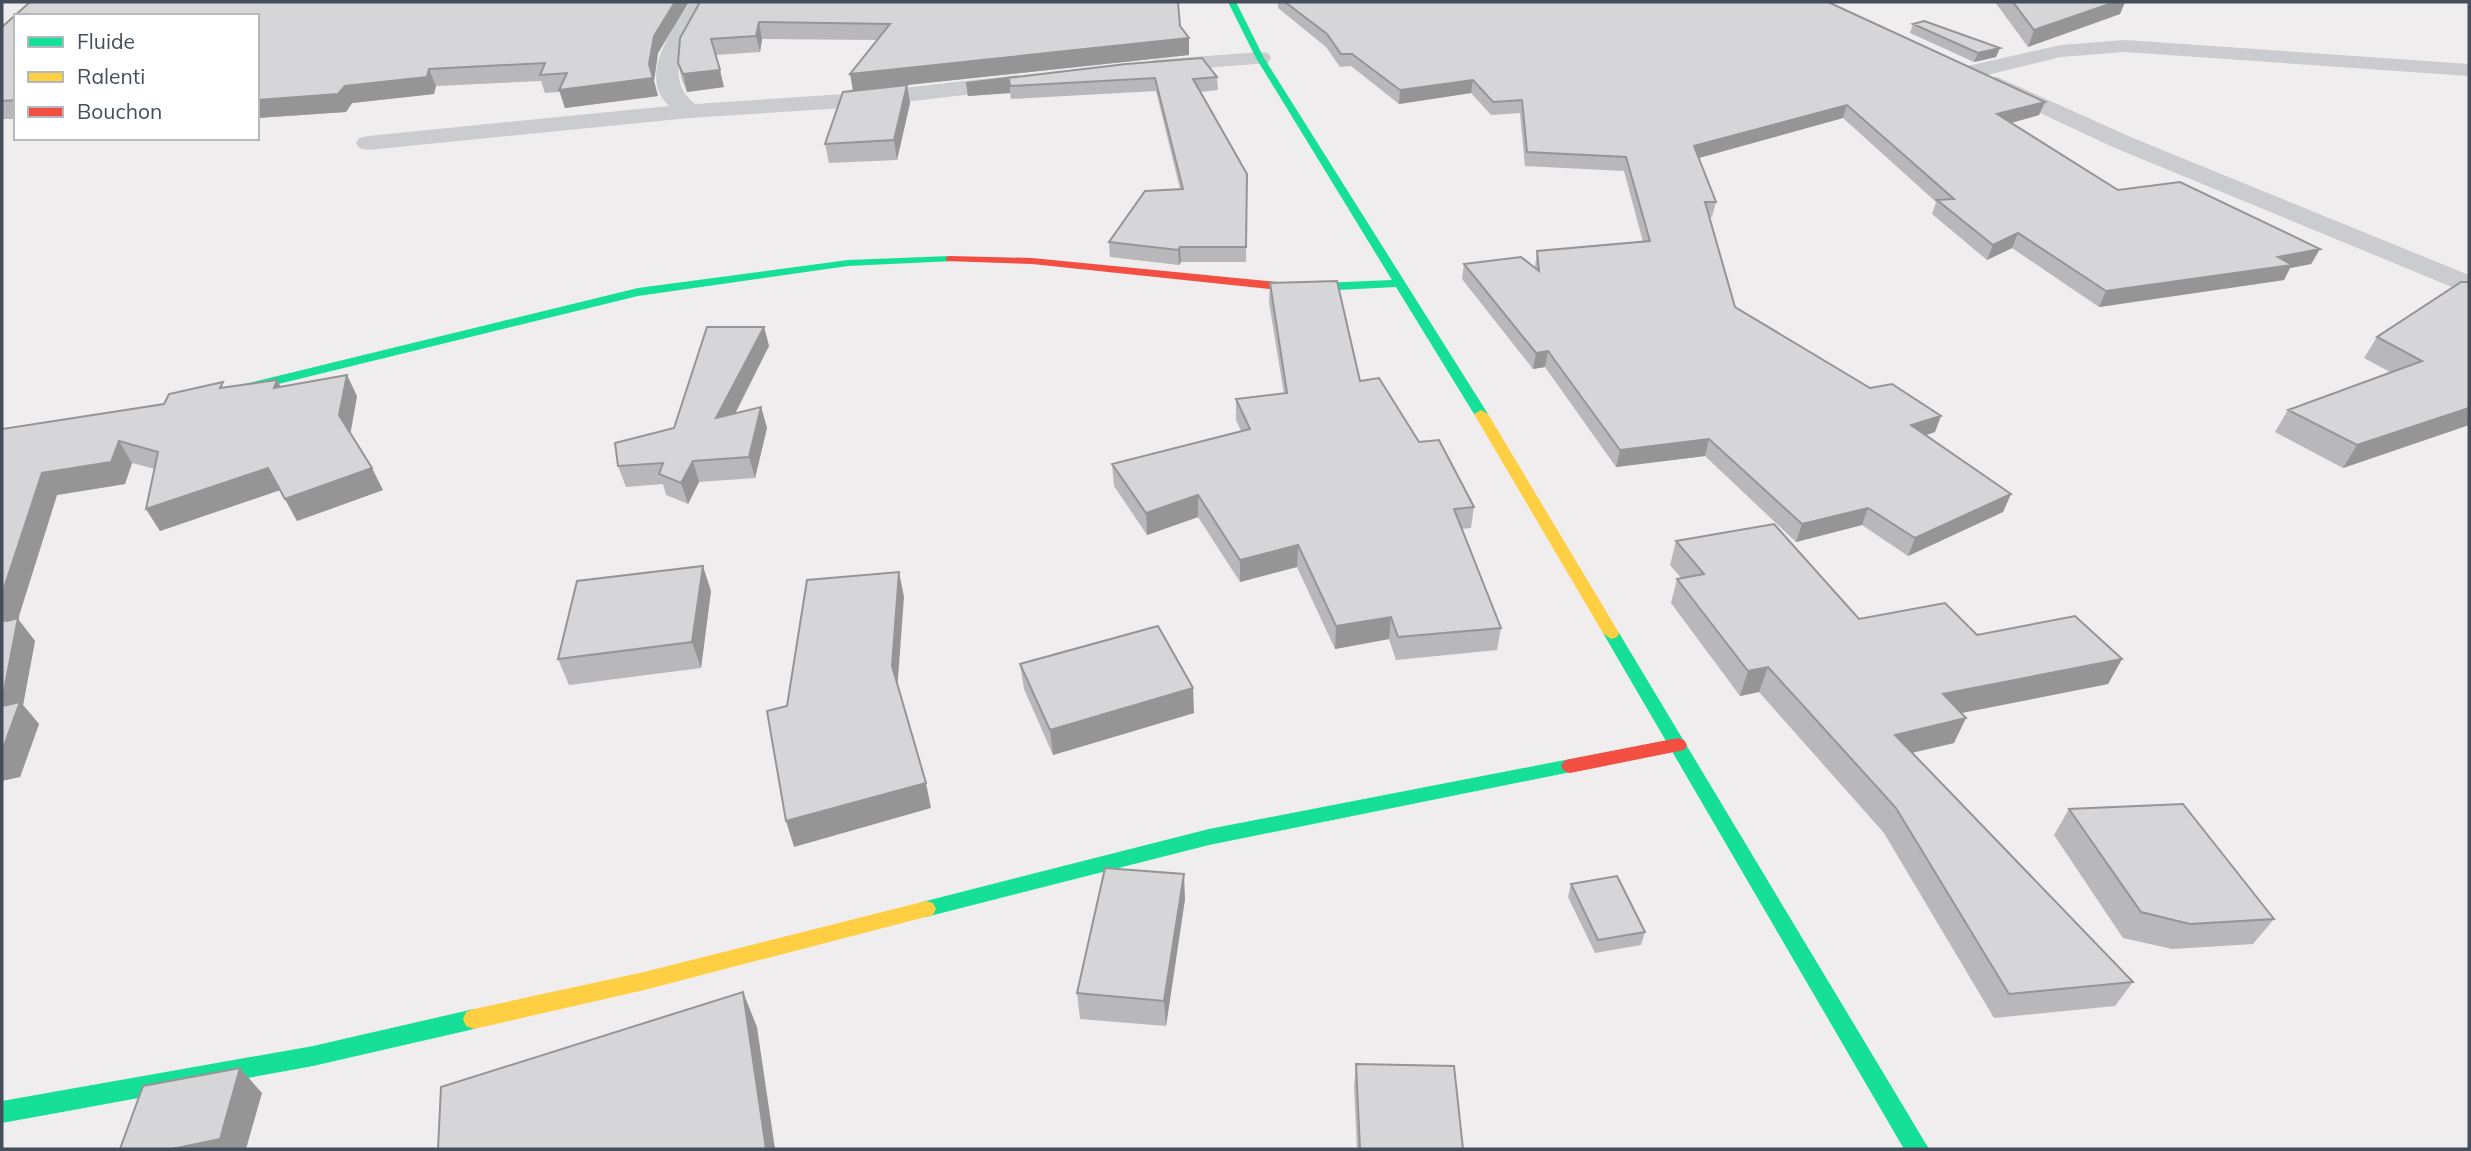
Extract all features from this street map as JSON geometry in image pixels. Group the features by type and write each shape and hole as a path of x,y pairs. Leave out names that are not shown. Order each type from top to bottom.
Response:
{"street":[{"path":"690,110 672,95 666,83 671,53 700,2"},
{"path":"1232,2 1261,58 1397,283 1490,429 1917,1149"},
{"path":"2469,70 2125,46 2061,51 1961,67 2124,144 2469,285"},
{"path":"1126,68 1261,58"},
{"path":"368,144 690,110 860,100 1035,80"},
{"path":"212,396 638,292 848,263 953,259 1032,261 1276,288 1339,288 1397,283"},
{"path":"2,1112 313,1056 644,981 1209,837 1678,745"}],"building":[{"path":"30,2 675,2 654,36 649,64 653,78 559,90 567,73 540,75 545,63 429,69 427,77 345,86 338,94 259,100 259,14 17,14"},
{"path":"700,2 1178,2 1180,26 1189,38 850,74 890,24 759,22 756,36 711,39 720,70 683,74 678,63 680,38"},
{"path":"1285,2 1828,2 2045,102 1997,114 2118,190 2180,182 2320,249 2278,257 2292,265 2106,291 2018,233 1993,245 1937,200 1954,199 1847,105 1694,146 1716,202 1705,202 1735,307 1870,388 1892,384 1941,416 1911,425 2011,494 1915,538 1868,508 1802,524 1709,439 1620,450 1548,351 1536,353 1464,264 1521,257 1539,271 1537,251 1650,241 1626,157 1527,152 1522,100 1493,102 1473,80 1400,90 1352,54 1341,54 1327,34"},
{"path":"2013,2 2115,2 2034,30"},
{"path":"14,16 14,100 2,101 2,27"},
{"path":"1924,21 2000,48 1978,53 1913,24"},
{"path":"1202,58 1217,77 1193,79 1247,174 1246,247 1180,247 1178,250 1109,242 1145,191 1183,189 1155,78 1010,86 1009,80 966,83 1126,64"},
{"path":"907,85 894,140 825,144 843,92"},
{"path":"1337,281 1360,381 1379,378 1419,442 1439,440 1474,507 1454,509 1501,628 1398,637 1391,617 1336,626 1298,545 1240,560 1198,495 1146,513 1112,464 1250,429 1236,399 1287,393 1270,283"},
{"path":"2461,282 2469,282 2469,408 2357,445 2288,410 2422,361 2377,337"},
{"path":"707,327 764,327 716,418 761,407 749,457 693,461 681,483 659,474 663,463 618,466 615,443 674,428"},
{"path":"347,375 339,415 372,468 285,499 268,468 146,509 158,452 119,441 111,462 42,473 2,594 2,429 164,404 169,394 223,382 220,388 277,380 274,388"},
{"path":"1774,524 1859,619 1945,603 1977,635 2075,616 2122,659 1943,694 1966,718 1895,735 2133,982 2009,994 1896,808 1768,667 1748,671 1677,579 1704,574 1676,541"},
{"path":"703,566 692,642 558,659 577,581"},
{"path":"899,572 892,666 926,783 786,821 767,711 787,706 807,580"},
{"path":"18,618 2,701 2,620"},
{"path":"1158,626 1193,688 1050,730 1020,664"},
{"path":"20,702 2,751 2,706"},
{"path":"2183,804 2274,919 2190,924 2141,912 2069,809"},
{"path":"1105,868 1184,874 1164,1001 1077,993"},
{"path":"1617,876 1645,932 1598,940 1571,884"},
{"path":"743,992 766,1149 438,1149 441,1087"},
{"path":"1356,1064 1454,1066 1463,1149 1360,1149"},
{"path":"240,1068 220,1139 172,1149 120,1149 143,1086"}],"traffic: fast":[{"path":"1232,2 1260,58 1481,414"},
{"path":"225,393 638,292 848,263 950,259"},
{"path":"1298,288 1397,283"},
{"path":"1611,633 1917,1149"},
{"path":"926,909 1209,837 1570,766"},
{"path":"2,1112 313,1056 474,1019"}],"traffic: slow":[{"path":"1481,414 1611,633"},
{"path":"474,1019 644,981 926,909"}],"traffic: jam":[{"path":"950,259 1032,261 1298,288"},
{"path":"1570,766 1678,745"}]}
